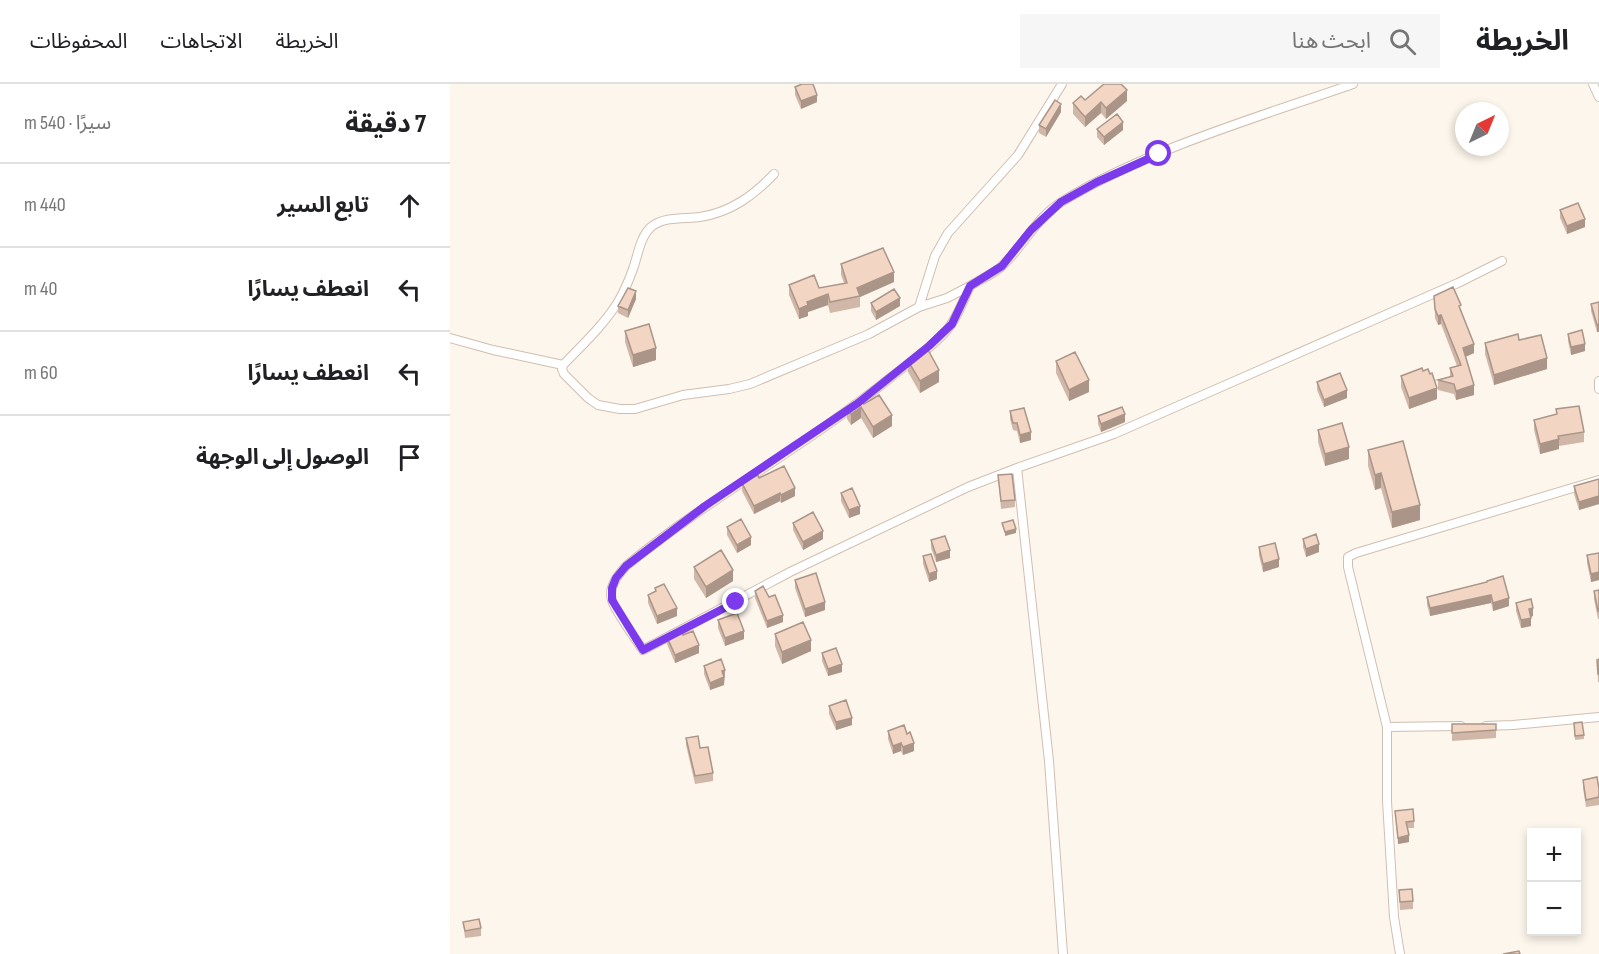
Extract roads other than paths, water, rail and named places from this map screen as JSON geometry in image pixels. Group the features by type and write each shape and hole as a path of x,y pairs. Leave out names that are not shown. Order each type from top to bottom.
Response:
{"street":[{"path":"919,307 935,256 948,233 1018,155 1062,84"},
{"path":"774,174 760,190 730,209 702,216 666,220 653,225 643,238 633,270 619,300 605,322 563,365 564,374 588,398 598,405 635,409 683,395 750,384 869,334 919,307 947,298 970,286 1002,266 1031,230 1052,209 1097,182 1180,146 1353,84"},
{"path":"1593,84 1599,97"},
{"path":"970,286 952,324 929,346 850,409 705,506 626,566 616,578 612,588 612,600 643,650 790,572 968,488 1144,422 1458,283 1502,261"},
{"path":"450,338 563,365"},
{"path":"1599,381 1599,389"},
{"path":"1017,468 1049,761 1063,954"},
{"path":"1400,954 1394,917 1387,801 1388,727 1351,578 1348,557 1599,480"},
{"path":"1479,726 1599,717"},
{"path":"1388,727 1467,726"}]}
